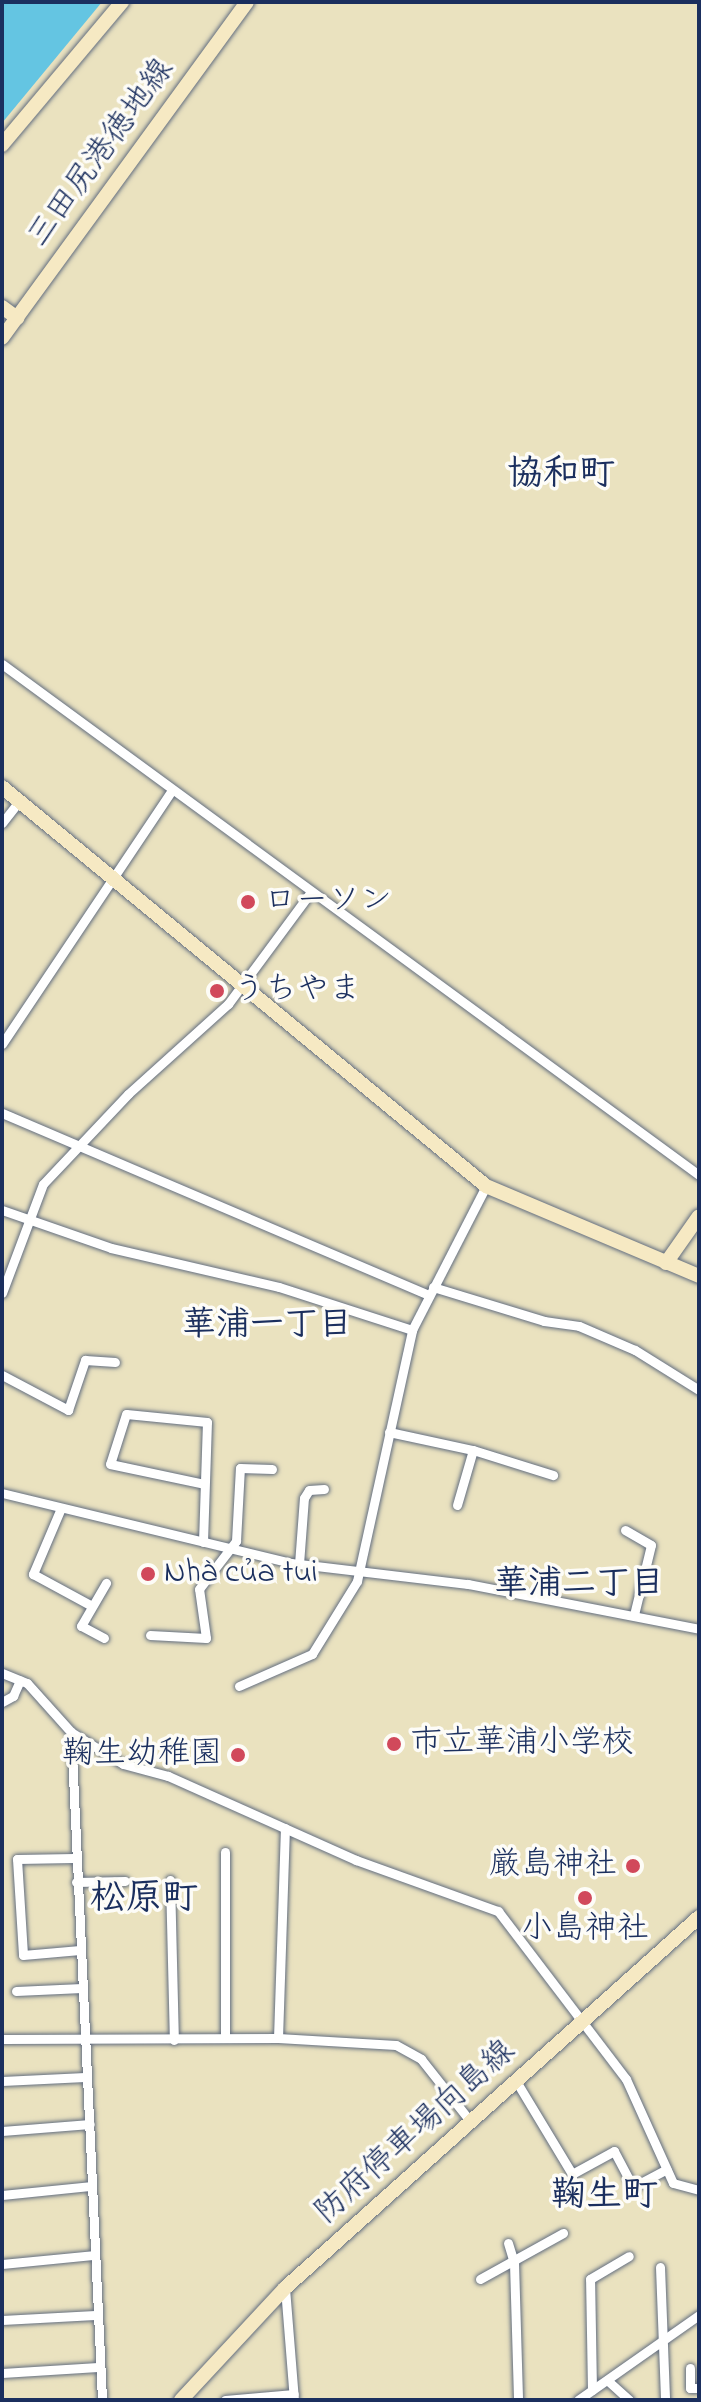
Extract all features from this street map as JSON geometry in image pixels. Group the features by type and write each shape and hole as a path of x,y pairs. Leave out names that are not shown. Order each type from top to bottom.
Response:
{"street":[{"path":"2,145 122,2"},
{"name":"三田尻港徳地線","path":"2,338 247,2"},
{"path":"2,307 17,318"},
{"path":"2,664 699,1175"},
{"path":"2,787 486,1186 699,1276"},
{"path":"2,1044 172,790"},
{"path":"2,823 19,801"},
{"path":"2,1293 43,1184 77,1145 244,986 311,892"},
{"path":"2,1113 431,1291 544,1321 579,1326 635,1350 699,1390"},
{"path":"239,1686 312,1654 359,1572 412,1330 486,1186"},
{"path":"2,1210 167,1265 279,1287 412,1330"},
{"path":"666,1263 699,1216"},
{"path":"2,1375 68,1410 85,1360 115,1362"},
{"path":"203,1542 207,1422 126,1414 110,1464 204,1484"},
{"path":"389,1432 473,1450 553,1475"},
{"path":"457,1505 473,1450"},
{"path":"150,1635 206,1638 201,1580 232,1550 240,1468 272,1469"},
{"path":"299,1564 304,1498 309,1490 324,1489"},
{"path":"2,1493 299,1564 468,1584 699,1629"},
{"path":"61,1508 33,1574 90,1605 96,1604 106,1583"},
{"path":"625,1530 651,1545 634,1615"},
{"path":"90,1605 81,1626 104,1638"},
{"path":"2,1673 20,1680 71,1732 123,1764 168,1776 285,1828 498,1911 584,2019 626,2079 673,2183 699,2190"},
{"path":"2,1702 13,1696 20,1680"},
{"path":"71,1732 74,1858 90,2124 95,2315 102,2400"},
{"path":"278,2038 285,1828"},
{"path":"225,1852 225,2038"},
{"path":"74,1858 17,1859 23,1955 80,1950"},
{"path":"170,1880 174,2040"},
{"path":"76,1882 125,1881"},
{"name":"防府停車場向島線","path":"181,2400 285,2288 699,1917"},
{"path":"16,1991 82,1988"},
{"path":"2,2039 278,2038 396,2045 421,2059 471,2122"},
{"path":"2,2081 85,2077"},
{"path":"516,2081 572,2174 614,2151 633,2187 667,2169"},
{"path":"2,2131 90,2124"},
{"path":"2,2195 90,2186"},
{"path":"480,2279 514,2263 563,2233"},
{"path":"508,2243 514,2263 518,2400"},
{"path":"2,2264 93,2255"},
{"path":"592,2390 590,2279 629,2256"},
{"path":"660,2267 665,2400"},
{"path":"225,2400 294,2397 285,2288"},
{"path":"2,2320 95,2315"},
{"path":"581,2399 699,2315"},
{"path":"2,2373 98,2367"},
{"path":"690,2368 690,2388 699,2388"},
{"path":"607,2380 629,2400"}],"water":[{"path":"2,2 102,2 2,123"}],"place":[{"name":"ローソン","path":"248,902"},
{"name":"うちやま","path":"217,991"},
{"name":"Nhà của tui","path":"148,1574"},
{"name":"市立華浦小学校","path":"394,1744"},
{"name":"鞠生幼稚園","path":"238,1755"},
{"name":"厳島神社","path":"633,1866"},
{"name":"小島神社","path":"585,1898"}],"district":[{"name":"協和町","path":"561,476"},
{"name":"華浦一丁目","path":"267,1327"},
{"name":"華浦二丁目","path":"579,1586"},
{"name":"松原町","path":"144,1900"},
{"name":"鞠生町","path":"604,2197"}]}
